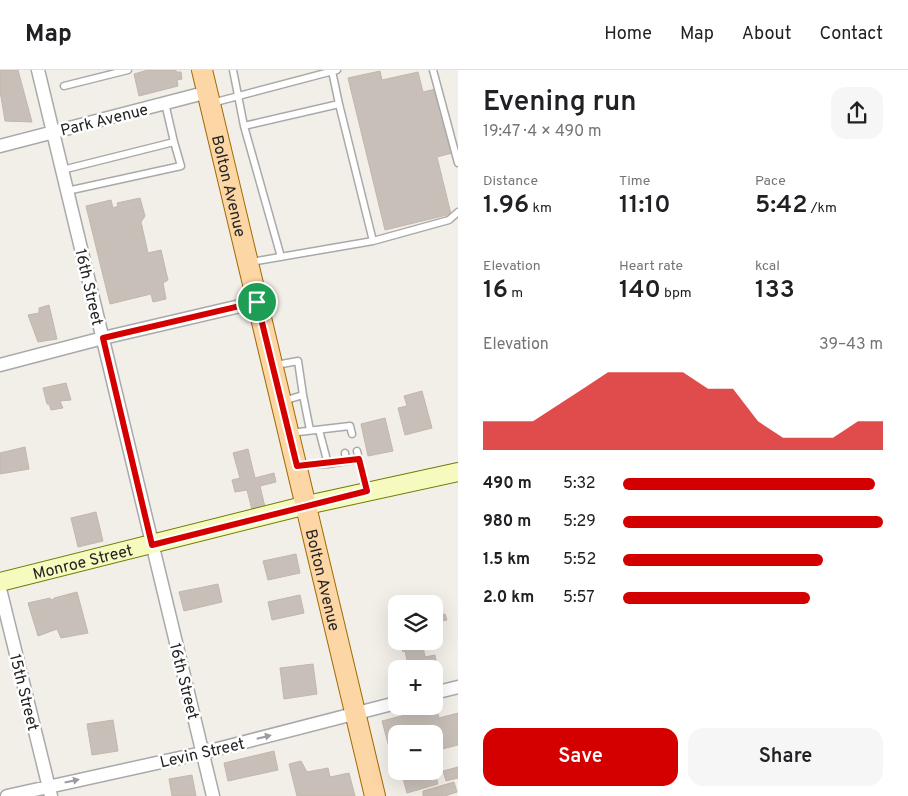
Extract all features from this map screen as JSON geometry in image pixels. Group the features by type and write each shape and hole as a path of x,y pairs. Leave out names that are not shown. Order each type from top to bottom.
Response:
{"main road":[{"name":"Bolton Avenue","path":"202,70 375,796"},
{"name":"Monroe Street","path":"0,582 307,505 458,472"}],"street":[{"name":"16th Street","path":"38,70 213,796"},
{"name":"Park Avenue","path":"0,146 165,103 209,98"},
{"path":"0,366 103,338 257,302"},
{"name":"15th Street","path":"0,589 50,791"},
{"path":"443,691 458,687"},
{"name":"Levin Street","path":"7,796 50,791 388,705"}],"lane":[{"path":"64,86 128,70"},
{"path":"233,70 244,126 281,257"},
{"path":"433,70 458,163"},
{"path":"209,98 238,96 315,73 335,71 340,104 373,241"},
{"path":"67,191 181,166 165,103"},
{"path":"244,126 340,104"},
{"path":"62,170 174,142"},
{"path":"248,263 373,241 449,220 458,212"},
{"path":"272,366 298,361 310,430"},
{"path":"281,401 303,395"},
{"path":"289,433 350,426 352,434"},
{"path":"339,428 341,437"},
{"path":"319,430 328,464"},
{"path":"357,451 367,491"},
{"path":"345,453 346,461"},
{"path":"297,466 359,459"}],"building":[{"path":"0,70 18,70 32,122 5,121 0,91"},
{"path":"148,70 176,70 176,72 181,72 182,79 177,80 178,86 139,96 134,74"},
{"path":"380,71 382,80 418,72 423,92 440,88 456,152 437,157 451,214 385,230 348,78"},
{"path":"140,198 145,216 141,222 148,253 161,250 168,280 163,283 166,299 153,302 151,294 110,304 86,206 111,200 113,208 118,206 117,203"},
{"path":"49,305 57,339 38,342 28,315 39,313 39,308"},
{"path":"66,383 71,400 60,401 63,408 51,410 49,404 47,404 43,388"},
{"path":"422,391 432,428 405,435 398,408 407,406 404,396"},
{"path":"385,418 393,451 368,456 361,424"},
{"path":"25,447 29,469 0,474 0,453"},
{"path":"248,449 255,478 274,473 276,482 260,486 265,507 252,510 247,490 235,492 232,480 240,478 233,453"},
{"path":"96,512 103,541 78,547 71,518"},
{"path":"296,554 300,573 268,580 263,561"},
{"path":"218,584 222,602 184,611 179,592"},
{"path":"77,592 88,633 61,638 57,629 38,636 28,603 50,598 51,600"},
{"path":"300,595 304,613 272,620 268,602"},
{"path":"443,614 445,614 447,620 443,621"},
{"path":"402,650 424,650 425,657 435,655 436,660 407,660 405,651 403,652"},
{"path":"313,664 317,694 284,699 280,668"},
{"path":"458,713 458,745 443,749 443,725 388,725 388,743 382,721 405,715 438,715 439,718"},
{"path":"113,720 118,751 92,755 87,724"},
{"path":"274,751 278,770 228,781 224,763"},
{"path":"301,761 307,772 328,768 330,777 349,773 355,796 297,796 289,764"},
{"path":"458,767 458,778 446,781 443,771"},
{"path":"192,775 196,796 172,796 169,779"},
{"path":"403,780 437,780 438,784 407,793"},
{"path":"454,782 457,792 445,796 423,796 423,791"}],"route":[{"path":"257,302 297,466 359,459 367,491 152,545 103,338 257,302"}]}
